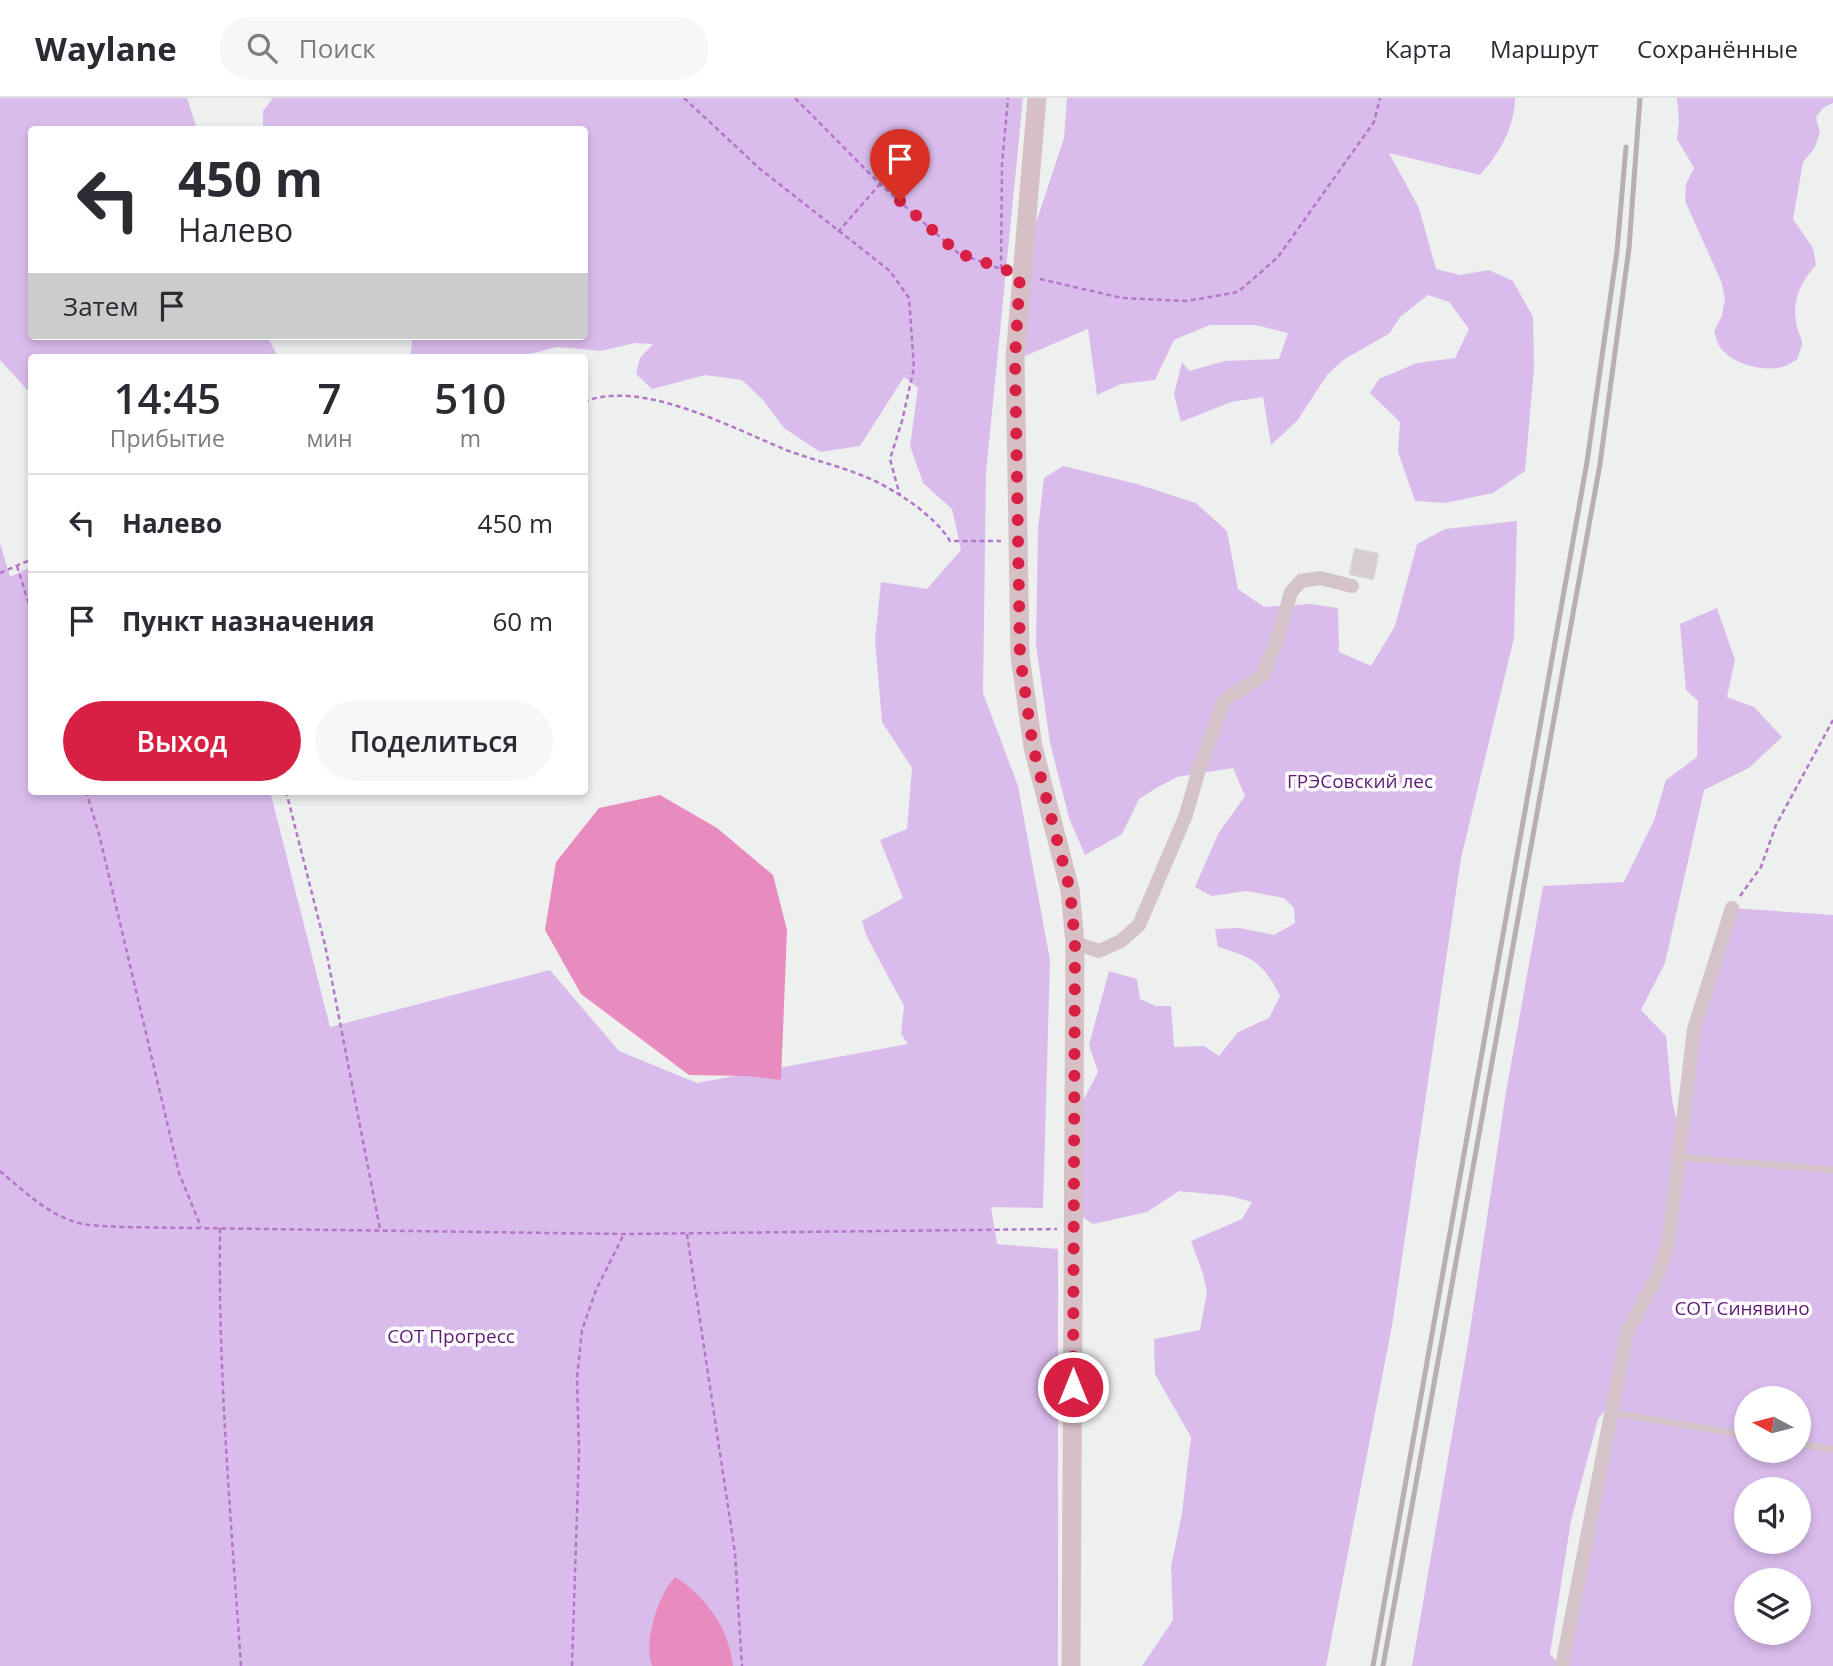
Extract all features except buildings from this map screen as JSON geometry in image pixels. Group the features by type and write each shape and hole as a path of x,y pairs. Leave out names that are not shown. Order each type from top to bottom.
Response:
{"main road":[{"path":"1037,98 1015,358 1018,541 1021,669 1033,747 1070,890 1075,943 1071,1666"}],"street":[{"path":"1075,943 1099,951 1121,942 1139,925 1186,815 1199,769 1224,701 1263,675 1291,592 1301,580 1320,578 1352,586"},
{"path":"1562,1666 1627,1332 1658,1275 1669,1239 1694,1029 1732,908"}],"lane":[{"path":"1680,1157 1833,1170"},
{"path":"1612,1413 1734,1433"},
{"path":"1811,1446 1833,1450"}],"path":[{"path":"684,98 760,169 890,271 909,298 914,368 890,459 900,496"},
{"path":"795,98 880,184 958,253 1020,275 1122,298 1187,301 1238,292 1278,257 1374,122 1380,98"},
{"path":"1001,269 1002,164 1008,98"},
{"path":"838,232 880,184"},
{"path":"588,400 623,397 662,401 714,419 787,450 864,475 900,496 943,529 950,541 1018,541"},
{"path":"0,573 28,561"},
{"path":"17,565 28,601"},
{"path":"1732,908 1761,867 1776,825 1833,720"},
{"path":"87,795 99,834 179,1173 201,1227"},
{"path":"287,795 325,945 380,1229"},
{"path":"0,1171 47,1209 68,1220 121,1227 624,1234 1074,1228"},
{"path":"220,1228 224,1423 241,1666"},
{"path":"572,1666 579,1451 577,1378 582,1330 596,1290 624,1234"},
{"path":"687,1234 736,1553 742,1666"}],"green space":[{"path":"0,98 187,98 196,126 28,126 28,340 269,340 276,354 28,354 28,391 0,360"},
{"name":"СОТ Прогресс","path":"273,98 1023,98 986,473 983,693 1018,786 1050,960 1043,1208 991,1207 997,1244 1058,1249 1058,1666 0,1666 0,543 10,577 28,568 28,795 271,795 330,1027 550,970 619,1051 697,1083 908,1044 901,1034 904,1006 866,935 862,921 903,898 880,840 907,829 912,768 882,722 875,640 881,582 927,589 961,550 952,509 923,483 910,446 918,388 904,377 860,446 820,452 784,428 763,400 742,380 705,375 652,389 636,374 640,358 653,344 635,343 601,351 557,347 530,354 410,354 412,340 588,340 588,126 263,126 263,111"},
{"path":"1067,98 1515,98 1505,140 1480,175 1389,153 1419,208 1436,269 1460,275 1489,270 1513,281 1533,317 1534,368 1525,471 1493,493 1445,503 1415,501 1398,452 1400,422 1370,393 1379,379 1417,363 1455,358 1469,329 1449,302 1428,295 1400,317 1390,333 1343,360 1327,375 1297,421 1271,445 1263,397 1231,402 1181,422 1174,394 1182,362 1189,371 1225,361 1279,359 1288,333 1255,325 1210,325 1174,340 1155,380 1121,384 1097,395 1088,329 1025,356 1030,241 1064,138"},
{"path":"1677,98 1833,98 1833,103 1823,108 1816,117 1820,133 1814,149 1803,162 1793,219 1813,248 1816,265 1798,293 1795,318 1802,341 1797,360 1786,366 1766,368 1748,365 1732,358 1718,344 1714,331 1722,316 1725,298 1721,281 1685,201 1686,184 1694,168 1677,139"},
{"name":"ГРЭСовский лес","path":"1063,466 1137,484 1196,503 1227,531 1238,589 1264,607 1311,604 1338,608 1339,652 1371,666 1395,626 1417,544 1445,529 1517,521 1514,638 1461,858 1392,1326 1326,1666 1142,1666 1173,1620 1171,1567 1182,1513 1191,1437 1155,1374 1154,1339 1200,1330 1207,1292 1191,1241 1242,1219 1252,1202 1230,1196 1179,1191 1147,1212 1093,1224 1065,1206 1064,1172 1068,1130 1098,1072 1089,1045 1109,971 1137,979 1140,999 1156,1006 1171,1006 1174,1047 1204,1046 1219,1056 1238,1032 1269,1018 1280,996 1268,975 1255,962 1218,947 1215,929 1239,928 1274,935 1295,923 1294,908 1284,898 1246,891 1212,896 1195,887 1218,834 1245,796 1233,768 1177,777 1158,787 1139,799 1122,834 1085,855 1069,818 1050,743 1036,645 1038,529 1044,478"},
{"name":"СОТ Синявино","path":"1717,608 1735,660 1727,697 1754,707 1782,737 1749,768 1704,790 1665,963 1641,1010 1666,1036 1672,1100 1681,1138 1694,1029 1732,908 1833,915 1833,1666 1562,1666 1613,1400 1598,1419 1571,1521 1550,1654 1561,1666 1412,1666 1469,1337 1506,1092 1543,886 1624,882 1654,820 1666,780 1697,757 1698,701 1686,690 1680,624"}],"shaded area":[{"path":"660,795 717,828 773,875 787,930 781,1080 748,1076 689,1075 581,994 545,930 556,862 599,808"},
{"path":"675,1577 697,1594 714,1615 727,1639 733,1666 652,1666 649,1644 654,1619 663,1595"}],"railway":[{"path":"1383,1666 1600,464 1629,248 1640,98"},
{"path":"1373,1666 1587,462 1617,251 1626,147"}],"route":[{"path":"900,201 958,253 1020,275 1015,358 1020,656 1033,747 1070,890 1075,943 1073,1387"}]}
